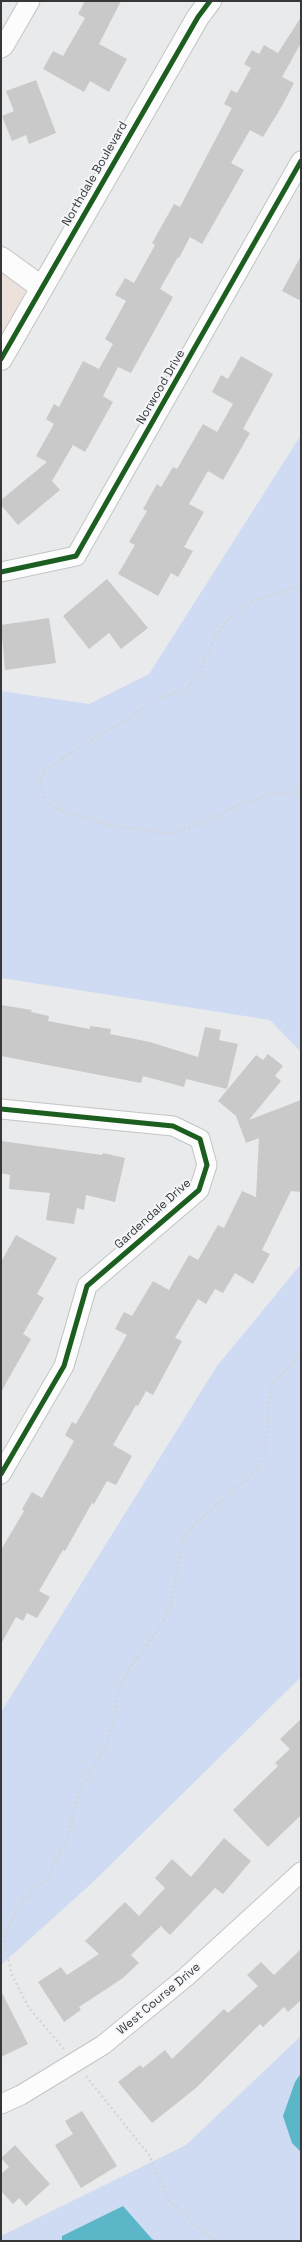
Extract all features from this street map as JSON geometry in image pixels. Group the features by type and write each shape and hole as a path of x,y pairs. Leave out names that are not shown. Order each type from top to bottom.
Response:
{"street":[{"path":"1,48 4,46 30,1"},
{"name":"Northdale Boulevard","path":"1,359 41,287 210,1"},
{"name":"Norwood Drive","path":"1,572 76,556 301,161"},
{"path":"1,258 41,287"},
{"name":"Gardendale Drive","path":"1,1109 173,1126 200,1139 207,1165 199,1190 87,1286 64,1366 1,1474"},
{"name":"West Course Drive","path":"1,2104 21,2095 103,2045 186,1977 301,1872"}],"path":[{"path":"301,586 255,600 230,617 215,637 197,678 184,690 162,697 44,770 40,782 44,801 65,812 109,825 168,834 196,826 244,802 270,794 301,792"},
{"path":"217,2241 201,2230 169,2200 149,2155 29,2008 12,1975 4,1939 17,1907 48,1877 68,1836 80,1789 105,1748 113,1721 118,1691 129,1669 160,1627 171,1605 183,1538 196,1523 255,1472 266,1449 268,1408 273,1384 301,1354"}],"shaded area":[{"path":"1,271 29,291 1,340"},
{"path":"301,435 301,1052 270,1020 1,978 1,691 89,704 149,674"},
{"path":"301,1264 301,1677 92,1883 1,1965 1,1712 217,1366"},
{"path":"301,2036 301,2241 1,2241 1,2236 186,2145"}],"water":[{"path":"301,2073 301,2152 292,2143 283,2116 295,2082"},
{"path":"123,2206 152,2239 157,2241 62,2241 62,2236"}],"building":[{"path":"85,1 121,1 99,44 127,59 109,92 90,81 84,92 43,69 53,51 63,56 85,18 78,14"},
{"path":"301,17 301,43 282,77 294,83 282,106 263,137 250,130 231,163 244,170 202,244 190,237 179,258 178,257 160,289 173,297 131,373 118,367 103,396 113,402 85,452 73,445 52,481 60,490 18,525 1,505 1,500 47,462 36,456 54,424 46,419 54,404 59,407 83,361 99,369 113,344 105,339 126,301 115,295 125,278 134,283 155,245 152,243 174,204 180,207 232,108 224,104 231,90 237,93 251,68 244,64 252,50 259,54 264,45 278,53"},
{"path":"36,80 56,133 29,144 26,135 12,141 2,116 14,111 6,91"},
{"path":"301,256 301,301 282,291"},
{"path":"241,356 273,374 243,429 250,433 223,480 208,471 189,504 204,512 184,547 193,551 178,577 171,573 158,596 118,574 135,545 129,542 147,511 143,509 157,484 161,487 173,467 177,469 203,424 217,432 233,404 212,392 221,375 228,379"},
{"path":"107,579 148,628 121,649 109,633 89,649 63,616"},
{"path":"49,618 56,663 5,670 1,625"},
{"path":"1,1005 32,1010 31,1012 49,1016 48,1021 90,1029 90,1026 111,1029 110,1034 150,1042 198,1057 205,1027 221,1030 219,1040 238,1044 227,1089 186,1079 184,1087 143,1076 141,1083 1,1056"},
{"path":"268,1054 283,1066 275,1076 281,1081 249,1120 301,1100 301,1192 291,1191 262,1250 270,1254 253,1284 235,1273 223,1293 215,1289 206,1304 198,1299 175,1338 182,1341 153,1395 146,1391 138,1406 136,1405 113,1445 132,1456 116,1485 107,1481 94,1504 92,1503 65,1551 63,1550 39,1591 50,1597 37,1618 27,1613 23,1621 16,1617 1,1644 1,1550 24,1511 22,1509 32,1492 42,1498 74,1441 65,1435 72,1422 76,1424 127,1335 115,1329 124,1312 132,1316 153,1281 169,1290 189,1255 198,1260 218,1225 224,1228 242,1191 256,1197 259,1138 246,1143 236,1116 218,1101 256,1055 263,1060"},
{"path":"1,1141 102,1155 103,1153 125,1158 115,1202 86,1195 84,1210 77,1208 74,1224 46,1220 50,1193 9,1189 10,1175 1,1173"},
{"path":"16,1235 57,1258 37,1294 44,1298 23,1334 31,1339 1,1392 1,1262"},
{"path":"301,1719 301,1815 268,1847 233,1810 278,1766 275,1763 290,1749 280,1739"},
{"path":"224,1838 251,1861 223,1894 215,1888 170,1935 161,1926 131,1955 139,1963 123,1978 79,2007 81,2010 64,2022 38,1982 61,1967 67,1975 99,1954 85,1941 125,1902 139,1916 165,1888 155,1878 172,1859 191,1877"},
{"path":"301,1949 301,2000 288,2012 284,2007 263,2027 260,2024 196,2088 152,2123 118,2082 140,2065 143,2068 165,2050 172,2059 224,2009 228,2013 258,1986 247,1975 261,1962 274,1975"},
{"path":"1,1991 28,2044 1,2057"},
{"path":"82,2111 117,2166 81,2188 55,2145 73,2134 65,2121"},
{"path":"15,2145 50,2184 26,2206 19,2198 13,2204 1,2191 1,2174 9,2167 1,2158"}],"cycle path":[{"path":"1,359 198,17 210,1"},
{"path":"1,572 76,556 301,161"},
{"path":"1,1109 173,1126 200,1139 207,1165 199,1190 87,1286 64,1366 1,1474"}]}
